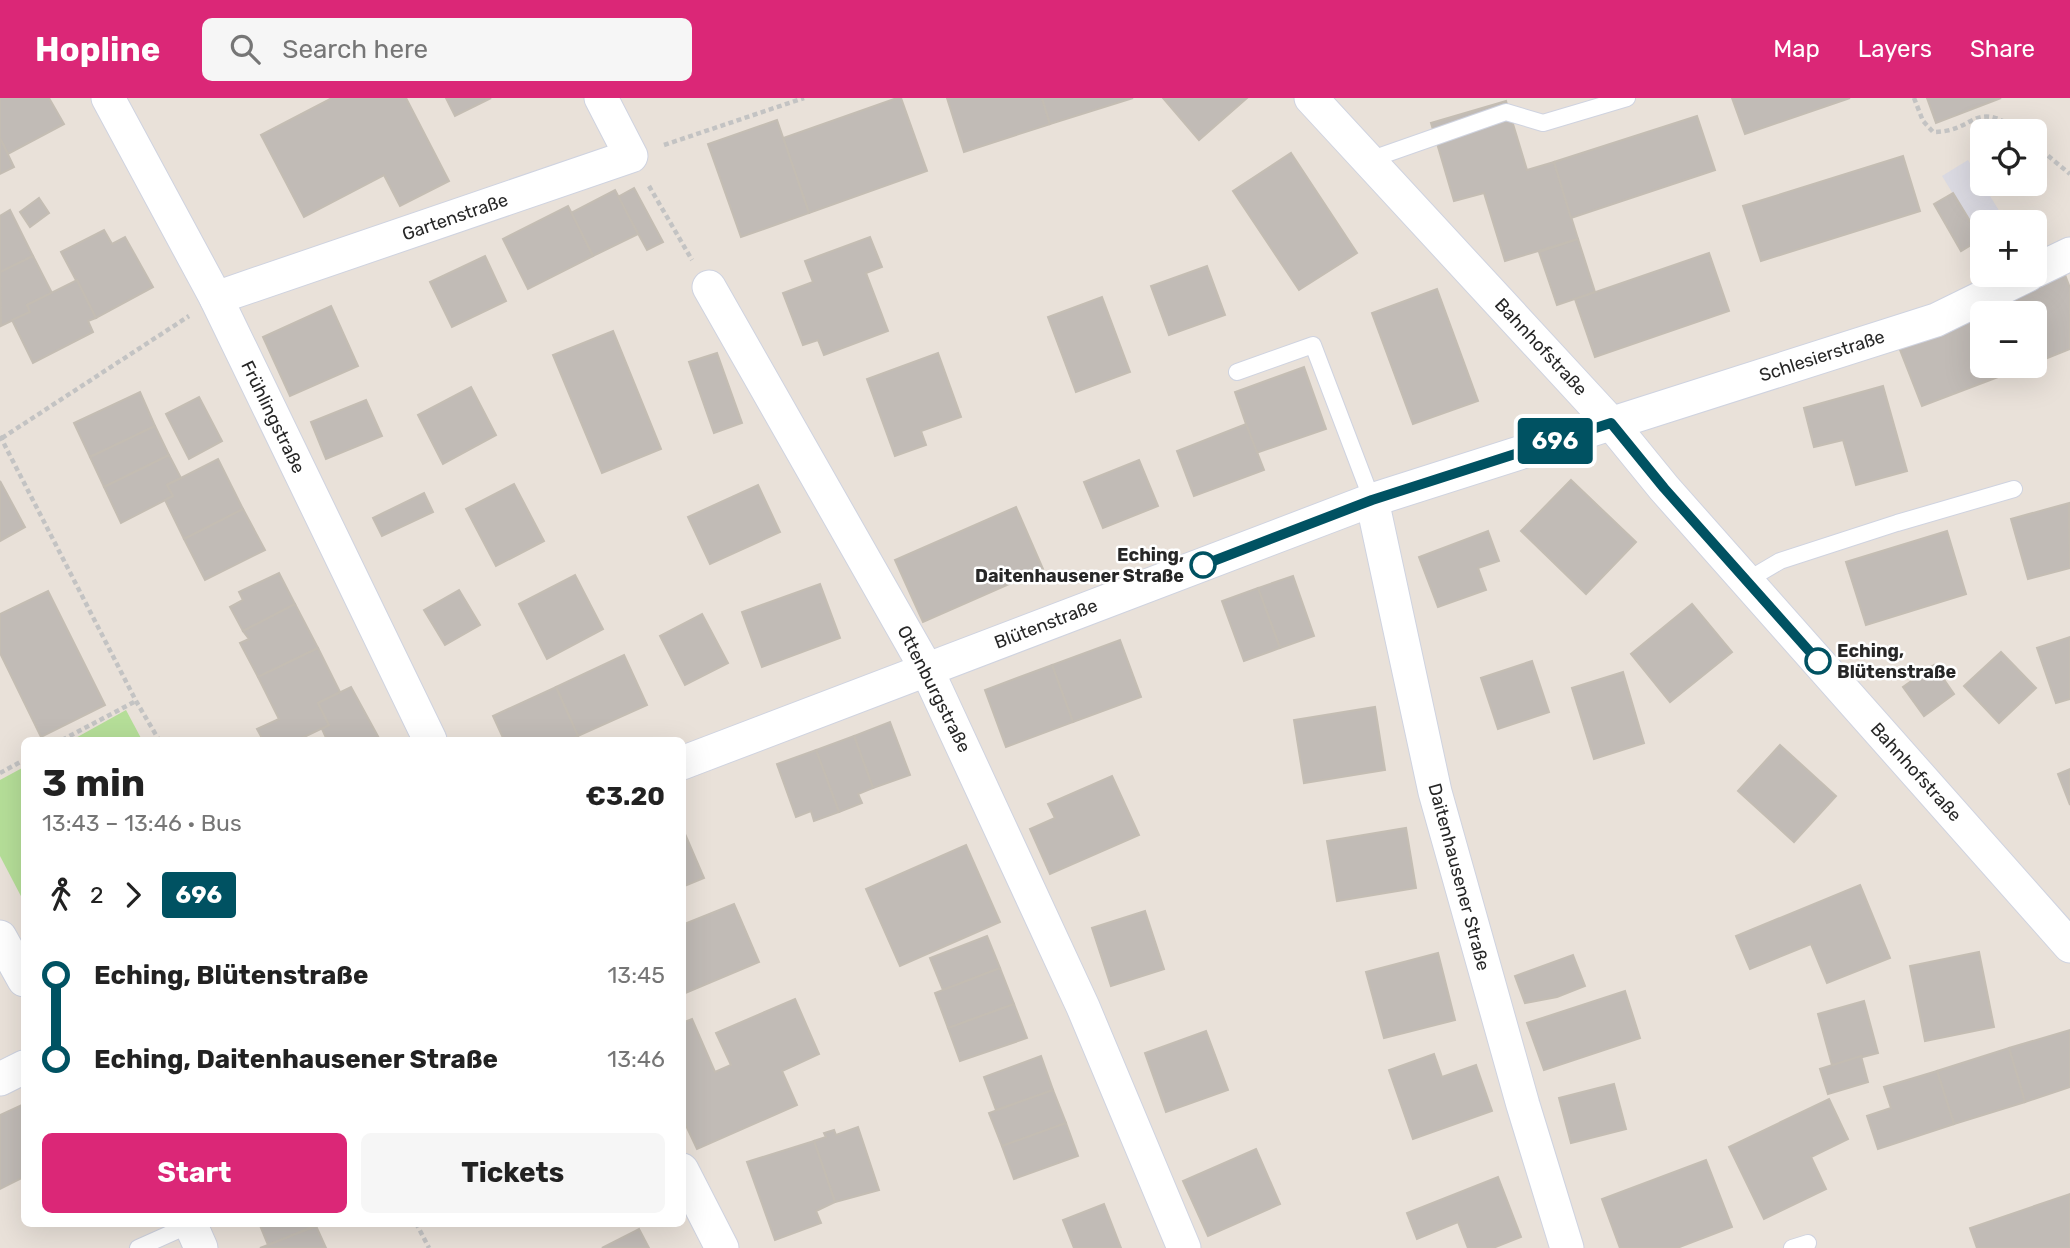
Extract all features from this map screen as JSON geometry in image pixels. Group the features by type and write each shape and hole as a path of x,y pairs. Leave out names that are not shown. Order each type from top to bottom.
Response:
{"street":[{"name":"Frühlingstraße","path":"108,98 216,298 428,737"},
{"path":"601,98 631,156"},
{"name":"Bahnhofstraße","path":"1311,98 1611,423 1664,488 2070,946"},
{"name":"Gartenstraße","path":"216,298 631,156"},
{"path":"2047,265 2070,254"},
{"name":"Schlesierstraße","path":"1611,423 1936,320 2003,287"},
{"name":"Ottenburgstraße","path":"709,288 927,670 1083,1007 1184,1248"},
{"name":"Blütenstraße","path":"686,761 1372,500 1611,423"},
{"name":"Daitenhausener Straße","path":"1372,500 1435,792 1523,1105 1567,1248"},
{"path":"0,937 21,975"},
{"path":"0,1079 21,1068"},
{"path":"686,1178 722,1248"}],"lane":[{"path":"1369,160 1506,113 1543,123 1627,98"},
{"path":"1237,372 1313,345 1372,500"},
{"path":"1746,581 1780,561 2014,489"},
{"path":"138,1248 194,1230"},
{"path":"1792,1248 1808,1242"}],"path":[{"path":"709,288 631,156 804,98"},
{"path":"1914,98 1923,121 1933,132 1957,128 1972,116 1987,113 2004,119"},
{"path":"2047,155 2070,174"},
{"path":"157,737 136,701 1,437 216,298"},
{"path":"68,737 136,701"},
{"path":"0,773 21,762"},
{"path":"417,1227 429,1248"}],"shaded area":[{"path":"1968,160 1970,196 1990,196 1999,210 1970,210 1970,221 1942,176"}],"green space":[{"path":"126,710 140,737 77,737"},
{"path":"21,769 21,896 0,856 0,780"}],"building":[{"path":"0,98 49,98 64,124 8,154 0,138"},
{"path":"332,98 406,98 449,181 400,206 384,175 304,217 261,135"},
{"path":"446,98 491,98 455,116"},
{"path":"901,98 927,171 809,213 783,138"},
{"path":"947,98 1042,98 1050,124 964,152"},
{"path":"1042,98 1133,98 1050,124"},
{"path":"1163,98 1247,98 1199,140"},
{"path":"1732,98 1850,98 1745,134"},
{"path":"1927,98 2001,98 1936,123"},
{"path":"1506,101 1527,170 1554,162 1578,239 1505,261 1484,193 1454,201 1431,123"},
{"path":"1697,116 1715,170 1571,218 1554,162"},
{"path":"777,120 809,213 741,237 708,144"},
{"path":"0,138 14,167 0,174"},
{"path":"1291,153 1357,253 1299,290 1233,191"},
{"path":"1903,156 1920,211 1761,261 1743,206"},
{"path":"634,188 663,242 647,250 618,197"},
{"path":"615,190 638,234 593,256 571,213"},
{"path":"1953,193 1970,221 1970,246 1961,251 1934,204"},
{"path":"39,198 49,213 30,227 20,212"},
{"path":"568,206 593,256 528,289 503,239"},
{"path":"10,210 33,256 0,272 0,216"},
{"path":"104,230 112,244 125,237 153,287 96,318 61,252"},
{"path":"870,237 882,267 866,273 888,331 824,355 818,340 803,345 783,293 813,282 805,261"},
{"path":"1578,239 1595,292 1557,305 1539,252"},
{"path":"1709,253 1729,311 1595,357 1575,299"},
{"path":"33,256 52,293 27,305 30,312 1,326 0,272"},
{"path":"485,256 506,301 452,327 430,282"},
{"path":"1207,266 1225,315 1169,335 1151,286"},
{"path":"2064,272 2070,288 2070,349 2047,358 2047,301 1989,301 2025,287 2047,287 2047,279"},
{"path":"77,280 96,318 88,321 93,332 33,363 12,320 30,312 27,305"},
{"path":"1437,289 1478,401 1413,424 1372,313"},
{"path":"1102,297 1130,372 1076,392 1048,317"},
{"path":"331,306 358,366 290,396 263,337"},
{"path":"1970,308 1970,378 1996,378 1922,406 1895,337"},
{"path":"613,331 661,449 602,473 553,355"},
{"path":"717,353 742,423 714,433 689,362"},
{"path":"938,353 961,417 921,431 926,445 895,456 867,379"},
{"path":"1304,367 1326,429 1256,453 1235,392"},
{"path":"1883,386 1907,471 1856,485 1843,440 1814,447 1804,408"},
{"path":"471,387 496,435 443,464 418,415"},
{"path":"140,392 155,426 90,457 74,423"},
{"path":"199,397 222,441 189,459 166,414"},
{"path":"366,400 382,436 326,459 311,422"},
{"path":"1246,424 1264,470 1194,496 1177,451"},
{"path":"155,426 169,455 104,487 90,457"},
{"path":"169,455 181,478 167,485 173,496 121,523 104,487"},
{"path":"218,459 243,509 184,539 165,500 173,496 167,485"},
{"path":"1139,460 1158,506 1103,528 1084,482"},
{"path":"1571,480 1636,542 1586,594 1521,531"},
{"path":"0,481 25,527 0,541"},
{"path":"514,484 544,541 496,566 466,509"},
{"path":"758,485 780,532 710,564 688,517"},
{"path":"424,493 433,512 382,536 373,518"},
{"path":"2069,503 2070,568 2028,579 2011,519"},
{"path":"1016,507 1043,569 923,622 895,560"},
{"path":"243,509 265,550 205,580 184,539"},
{"path":"1488,531 1499,561 1478,568 1486,590 1438,607 1419,557"},
{"path":"1947,531 1966,594 1866,625 1846,562"},
{"path":"279,573 295,604 243,631 230,607 243,600 239,592"},
{"path":"575,575 603,629 547,659 519,604"},
{"path":"1293,576 1314,636 1280,648 1258,588"},
{"path":"820,584 840,638 762,667 742,612"},
{"path":"1258,588 1280,648 1244,661 1222,601"},
{"path":"459,590 480,625 445,645 424,610"},
{"path":"48,591 105,705 41,737 0,653 0,614"},
{"path":"295,604 318,648 258,677 240,643 249,639 243,631"},
{"path":"1692,604 1732,652 1670,702 1631,654"},
{"path":"702,614 728,663 685,685 660,636"},
{"path":"2070,637 2070,699 2056,703 2037,648"},
{"path":"1120,640 1141,697 1073,722 1052,665"},
{"path":"318,648 340,692 318,703 329,725 304,737 261,737 257,729 279,719 258,677"},
{"path":"2001,652 2036,688 1999,723 1964,686"},
{"path":"624,655 647,705 578,736 556,687"},
{"path":"1532,661 1549,712 1498,729 1481,678"},
{"path":"1052,665 1073,722 1006,747 985,690"},
{"path":"1934,665 1954,694 1924,716 1903,687"},
{"path":"1623,672 1644,743 1594,759 1572,688"},
{"path":"351,687 378,737 326,737 322,729 329,725 318,703"},
{"path":"556,687 578,736 503,737 493,716"},
{"path":"1375,707 1385,770 1304,783 1294,720"},
{"path":"890,722 910,775 873,788 854,736"},
{"path":"854,736 873,788 858,794 862,803 839,812 816,750"},
{"path":"1780,745 1836,796 1794,842 1738,791"},
{"path":"816,750 839,812 814,821 811,811 796,817 777,764"},
{"path":"2070,769 2070,805 2058,774"},
{"path":"1112,776 1139,835 1050,874 1030,829 1055,818 1048,804"},
{"path":"1406,828 1416,888 1337,901 1327,841"},
{"path":"686,836 704,878 686,885"},
{"path":"966,845 1000,922 900,966 866,889"},
{"path":"1860,885 1890,958 1827,983 1811,944 1750,969 1736,936"},
{"path":"734,904 759,962 686,993 686,923"},
{"path":"1145,911 1164,969 1111,986 1092,928"},
{"path":"987,936 1000,968 943,990 930,958"},
{"path":"1979,952 1994,1027 1925,1041 1910,966"},
{"path":"1438,953 1455,1020 1384,1038 1366,972"},
{"path":"1573,955 1585,986 1557,997 1525,1003 1515,976"},
{"path":"1000,968 1014,1004 948,1028 935,993"},
{"path":"1625,991 1640,1038 1544,1070 1527,1023"},
{"path":"795,999 819,1054 782,1071 797,1105 697,1149 686,1126 686,1021 692,1019 715,1072 731,1065 716,1033"},
{"path":"1864,1001 1878,1053 1832,1065 1818,1014"},
{"path":"1014,1004 1027,1038 960,1061 948,1028"},
{"path":"2070,1030 2070,1087 2025,1102 2009,1048"},
{"path":"1206,1031 1228,1090 1166,1112 1145,1053"},
{"path":"2009,1048 2025,1102 1954,1124 1937,1071"},
{"path":"1434,1054 1442,1077 1476,1065 1492,1111 1413,1139 1389,1070"},
{"path":"1041,1056 1053,1090 996,1110 984,1077"},
{"path":"1861,1056 1868,1082 1828,1094 1820,1069"},
{"path":"1937,1071 1954,1124 1878,1149 1867,1116 1891,1108 1884,1087"},
{"path":"1614,1084 1626,1129 1571,1143 1559,1098"},
{"path":"1053,1090 1066,1123 1002,1146 989,1113"},
{"path":"1829,1099 1848,1139 1811,1157 1826,1189 1764,1219 1729,1147"},
{"path":"21,1105 21,1178 0,1189 0,1115"},
{"path":"1066,1123 1078,1156 1014,1179 1002,1146"},
{"path":"858,1127 879,1190 835,1202 814,1141 826,1137 824,1133 834,1130 836,1135"},
{"path":"814,1141 835,1202 816,1211 821,1223 775,1240 747,1162"},
{"path":"1256,1149 1280,1204 1208,1236 1183,1181"},
{"path":"1706,1160 1732,1227 1677,1248 1620,1248 1602,1199"},
{"path":"1498,1177 1521,1237 1493,1248 1468,1248 1458,1222 1417,1239 1407,1213"},
{"path":"2070,1194 2070,1248 1977,1248 1970,1228"},
{"path":"1104,1204 1121,1248 1074,1248 1063,1220"},
{"path":"261,1227 312,1227 268,1245"},
{"path":"316,1227 326,1248 260,1248"},
{"path":"639,1229 649,1248 602,1248"}],"bus line":[{"name":"696","path":"1203,565 1372,500 1611,423 1664,488 1818,661"}],"place":[{"name":"Eching, Daitenhausener Straße","path":"1203,565"},
{"name":"Eching, Blütenstraße","path":"1818,661"}]}
